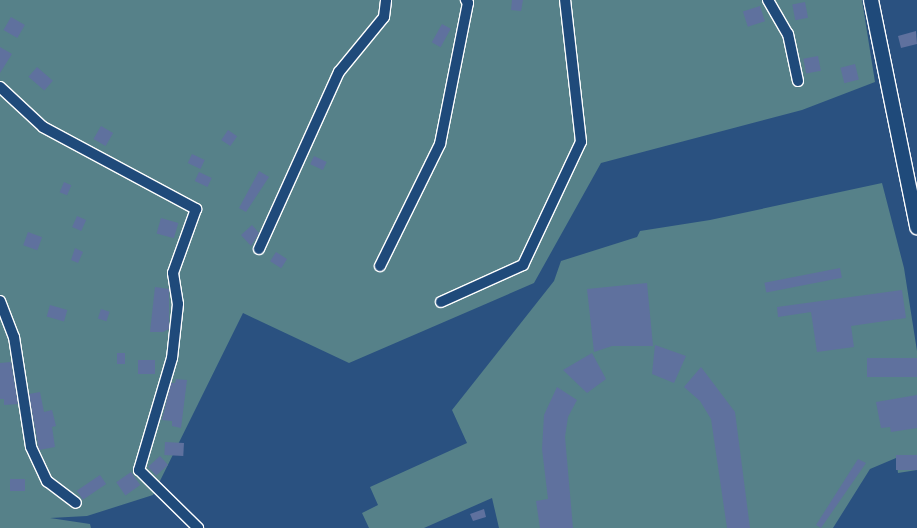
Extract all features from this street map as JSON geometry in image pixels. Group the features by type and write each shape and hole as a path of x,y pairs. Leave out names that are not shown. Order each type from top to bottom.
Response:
{"main road":[{"path":"871,0 917,226"}],"street":[{"path":"259,248 339,72 384,17 386,0"},
{"path":"440,302 523,265 581,142 565,0"},
{"path":"768,0 788,34 798,81"},
{"path":"380,266 440,144 469,1"},
{"path":"0,87 43,127 196,209 173,273 178,304 172,358 139,470 198,528"},
{"path":"0,301 14,337 31,447 47,481 76,503"}],"green space":[{"path":"0,0 862,0 875,82 802,110 601,163 534,283 349,363 243,313 153,495 87,516 50,518 90,524 91,528 0,528"},
{"path":"882,183 904,268 917,351 917,470 898,473 896,458 870,469 833,528 499,528 492,498 424,528 369,528 362,513 378,505 370,487 467,443 452,410 554,281 561,261 637,237 640,231 710,220"}],"building":[{"path":"512,0 523,0 521,11 511,10"},
{"path":"805,2 808,18 795,20 792,4"},
{"path":"760,6 765,21 748,27 743,12"},
{"path":"11,17 25,25 17,38 4,30"},
{"path":"442,24 451,29 441,47 432,42"},
{"path":"916,31 917,44 901,48 898,36"},
{"path":"0,47 12,54 0,73"},
{"path":"818,56 821,71 806,74 803,59"},
{"path":"855,64 859,80 844,83 840,68"},
{"path":"37,67 53,81 44,91 28,77"},
{"path":"101,126 113,133 106,146 94,139"},
{"path":"228,130 237,136 230,146 221,140"},
{"path":"192,154 205,160 200,169 188,163"},
{"path":"314,156 327,162 323,170 310,164"},
{"path":"259,171 269,177 246,212 239,208"},
{"path":"199,172 212,178 207,187 195,181"},
{"path":"64,182 71,185 67,195 60,192"},
{"path":"77,216 86,220 81,231 72,227"},
{"path":"161,218 178,223 174,238 157,233"},
{"path":"252,225 259,233 251,246 241,235"},
{"path":"28,232 42,237 37,250 23,245"},
{"path":"75,248 83,252 78,263 71,260"},
{"path":"276,252 287,259 281,268 270,261"},
{"path":"840,268 842,278 766,293 764,283"},
{"path":"647,283 653,346 612,346 594,352 587,289"},
{"path":"155,287 169,289 169,329 163,332 150,332"},
{"path":"902,290 906,318 851,326 854,347 817,352 811,312 778,317 777,307"},
{"path":"50,305 67,310 64,321 47,317"},
{"path":"101,309 110,312 106,321 98,319"},
{"path":"655,345 686,356 674,383 652,374"},
{"path":"117,353 125,353 125,364 117,364"},
{"path":"592,353 606,379 587,393 563,370"},
{"path":"867,358 917,358 917,377 867,377"},
{"path":"138,360 155,360 155,374 138,374"},
{"path":"11,362 18,404 4,405 4,399 0,399 0,363"},
{"path":"701,367 735,412 750,528 727,528 711,419 700,401 684,387"},
{"path":"176,379 187,380 181,428 172,426 172,421 162,420 171,383 175,383"},
{"path":"557,387 577,400 568,417 565,437 573,528 540,528 536,501 548,499 542,449 544,415"},
{"path":"40,392 44,412 52,410 56,426 52,427 55,447 39,450 29,394"},
{"path":"917,395 917,428 891,432 890,427 881,428 876,402"},
{"path":"165,442 184,443 183,456 164,455"},
{"path":"896,455 917,455 917,470 896,470"},
{"path":"160,456 168,465 156,476 148,467"},
{"path":"858,459 866,463 821,528 816,525"},
{"path":"131,472 140,485 125,495 116,482"},
{"path":"100,475 106,484 83,500 77,491"},
{"path":"10,479 25,479 25,491 10,491"},
{"path":"484,509 486,517 473,521 470,514"}]}
